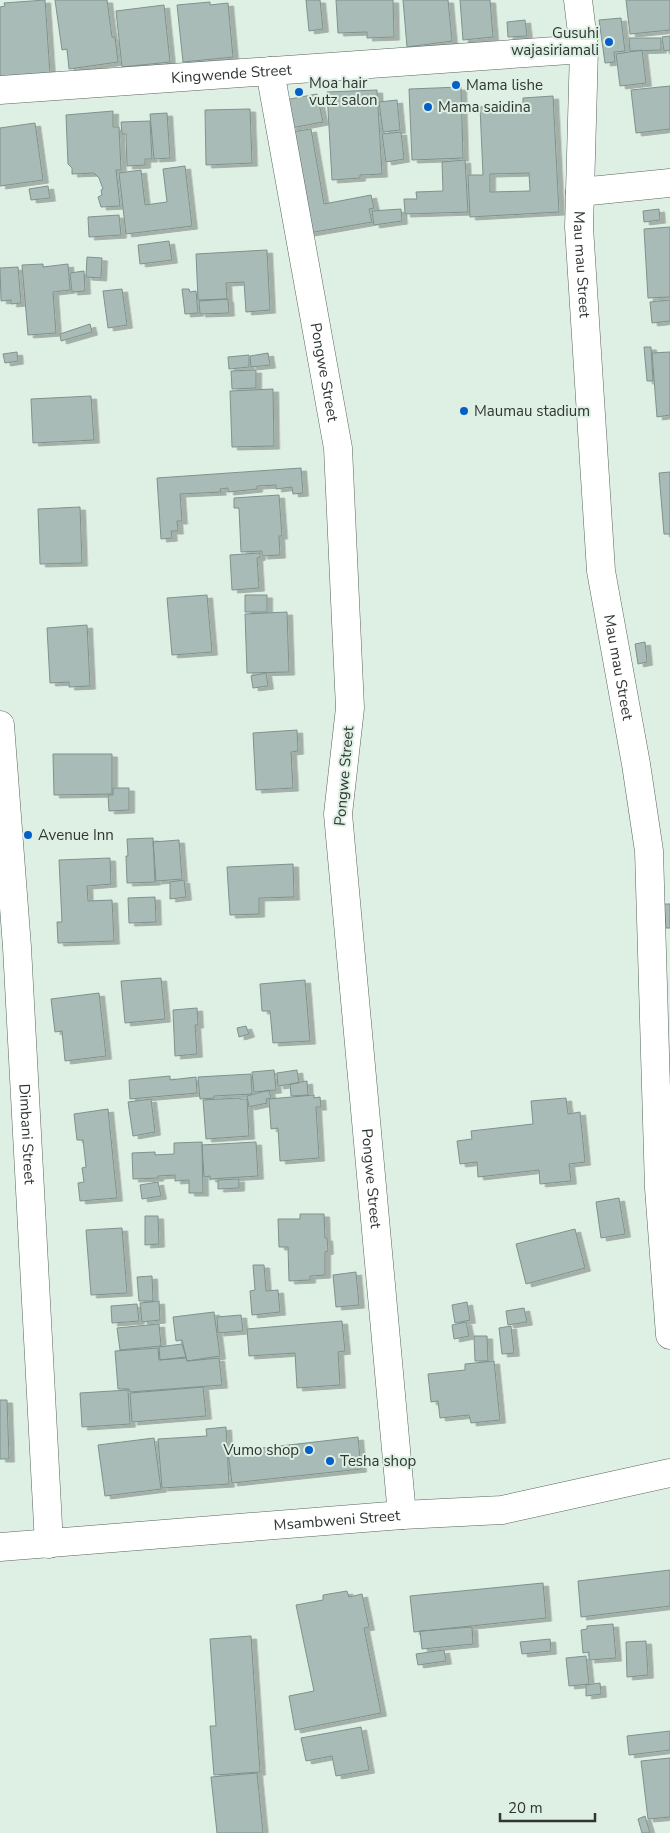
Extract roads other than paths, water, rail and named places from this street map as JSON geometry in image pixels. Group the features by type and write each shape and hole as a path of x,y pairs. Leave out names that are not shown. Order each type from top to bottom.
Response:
{"street":[{"name":"Mau mau Street","path":"578,0 584,49 579,227 600,571 636,764 649,851 659,1188 670,1335"},
{"name":"Kingwende Street","path":"0,90 584,49"},
{"name":"Pongwe Street","path":"270,71 338,448 350,708 338,814 402,1515"},
{"path":"580,192 670,183"},
{"name":"Dimbani Street","path":"0,725 8,947 49,1544"},
{"name":"Msambweni Street","path":"0,1547 402,1515 502,1510 670,1474"}],"place":[{"name":"Gusuhi wajasiriamali","path":"609,42"},
{"name":"Mama lishe","path":"456,85"},
{"name":"Moa hair vutz salon","path":"299,92"},
{"name":"Mama saidina","path":"428,107"},
{"name":"Maumau stadium","path":"464,411"},
{"name":"Avenue Inn","path":"28,835"},
{"name":"Vumo shop","path":"309,1450"},
{"name":"Tesha shop","path":"330,1461"}]}
